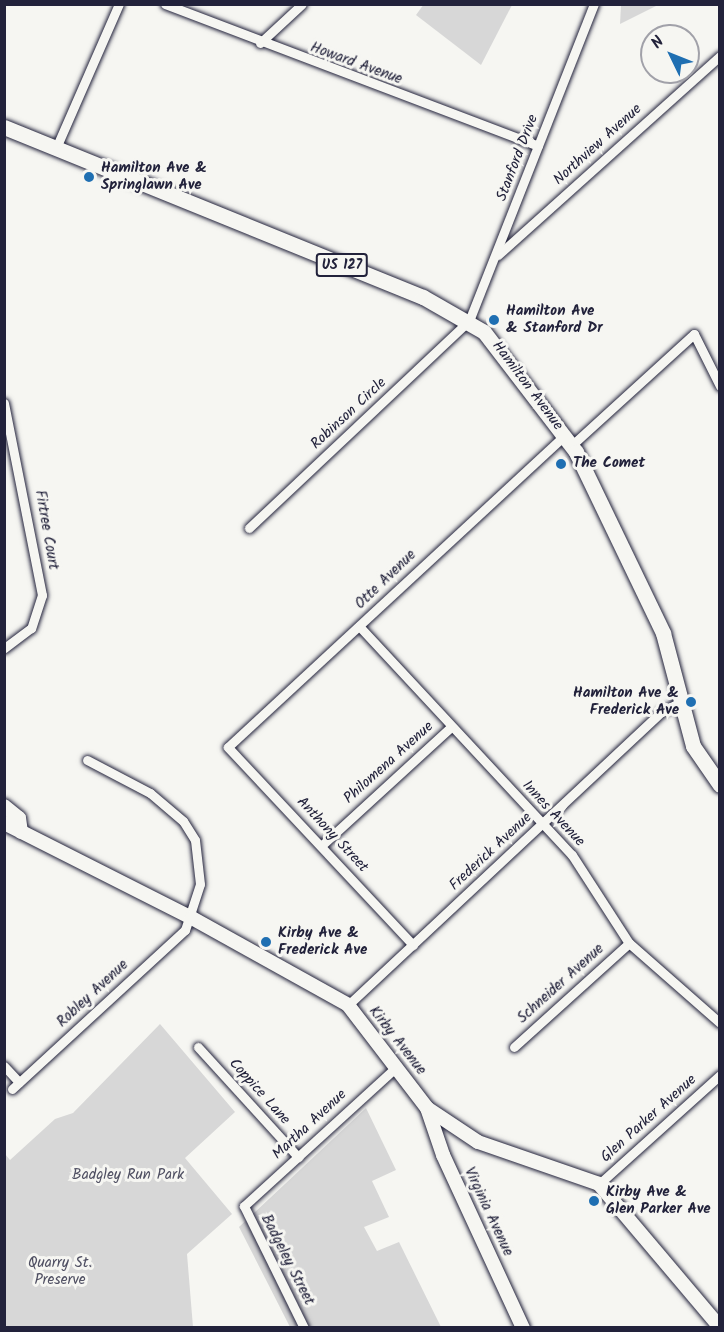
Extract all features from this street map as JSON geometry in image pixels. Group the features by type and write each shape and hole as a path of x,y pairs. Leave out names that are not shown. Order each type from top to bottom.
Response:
{"main road":[{"name":"Hamilton Avenue","path":"4,127 469,321 506,355 568,440 663,633 683,701 693,746 720,785"}],"street":[{"path":"56,148 119,4"},
{"name":"Howard Avenue","path":"165,4 260,43 538,146"},
{"path":"260,43 302,4"},
{"name":"Stanford Drive","path":"469,321 497,256 594,4"},
{"name":"Northview Avenue","path":"497,256 720,56"},
{"name":"Robinson Circle","path":"249,528 469,321"},
{"name":"Otte Avenue","path":"228,747 359,626 568,440 694,334 720,386"},
{"name":"Firtree Court","path":"4,403 42,596 32,628 4,648"},
{"name":"Innes Avenue","path":"359,626 596,884 629,943 720,1023"},
{"name":"Frederick Avenue","path":"348,1005 661,712 683,701"},
{"name":"Philomena Avenue","path":"321,846 452,727"},
{"name":"Anthony Street","path":"228,747 413,945"},
{"path":"87,760 150,793 183,821 200,863 192,918"},
{"path":"4,806 19,818 21,832"},
{"name":"Kirby Avenue","path":"4,823 192,918 348,1005 427,1108 478,1142 599,1184"},
{"name":"Robley Avenue","path":"4,1066 16,1086 192,918"},
{"name":"Schneider Avenue","path":"514,1047 629,943"},
{"name":"Coppice Lane","path":"198,1047 298,1157"},
{"name":"Martha Avenue","path":"244,1206 396,1067"},
{"name":"Glen Parker Avenue","path":"599,1184 720,1075"},
{"name":"Virginia Avenue","path":"427,1108 443,1155 523,1328"},
{"path":"599,1184 720,1327"},
{"name":"Badgeley Street","path":"244,1206 304,1328"}],"green space":[{"path":"424,4 512,5 481,65 416,15"},
{"path":"621,4 658,5 620,24"},
{"path":"160,1024 235,1112 185,1158 232,1214 187,1254 193,1327 5,1327 5,1154 10,1160 55,1119 73,1113"},
{"path":"366,1108 396,1170 372,1181 389,1217 364,1227 377,1251 399,1242 441,1327 290,1327 239,1227"}],"place":[{"name":"Hamilton Ave & Springlawn Ave","path":"89,177"},
{"name":"Hamilton Ave & Stanford Dr","path":"494,320"},
{"name":"The Comet","path":"561,464"},
{"name":"Hamilton Ave & Frederick Ave","path":"691,702"},
{"name":"Kirby Ave & Frederick Ave","path":"266,942"},
{"name":"Kirby Ave & Glen Parker Ave","path":"594,1201"}],"park label":[{"name":"Badgley Run Park","path":"128,1176"},
{"name":"Quarry St. Preserve","path":"60,1272"}]}
